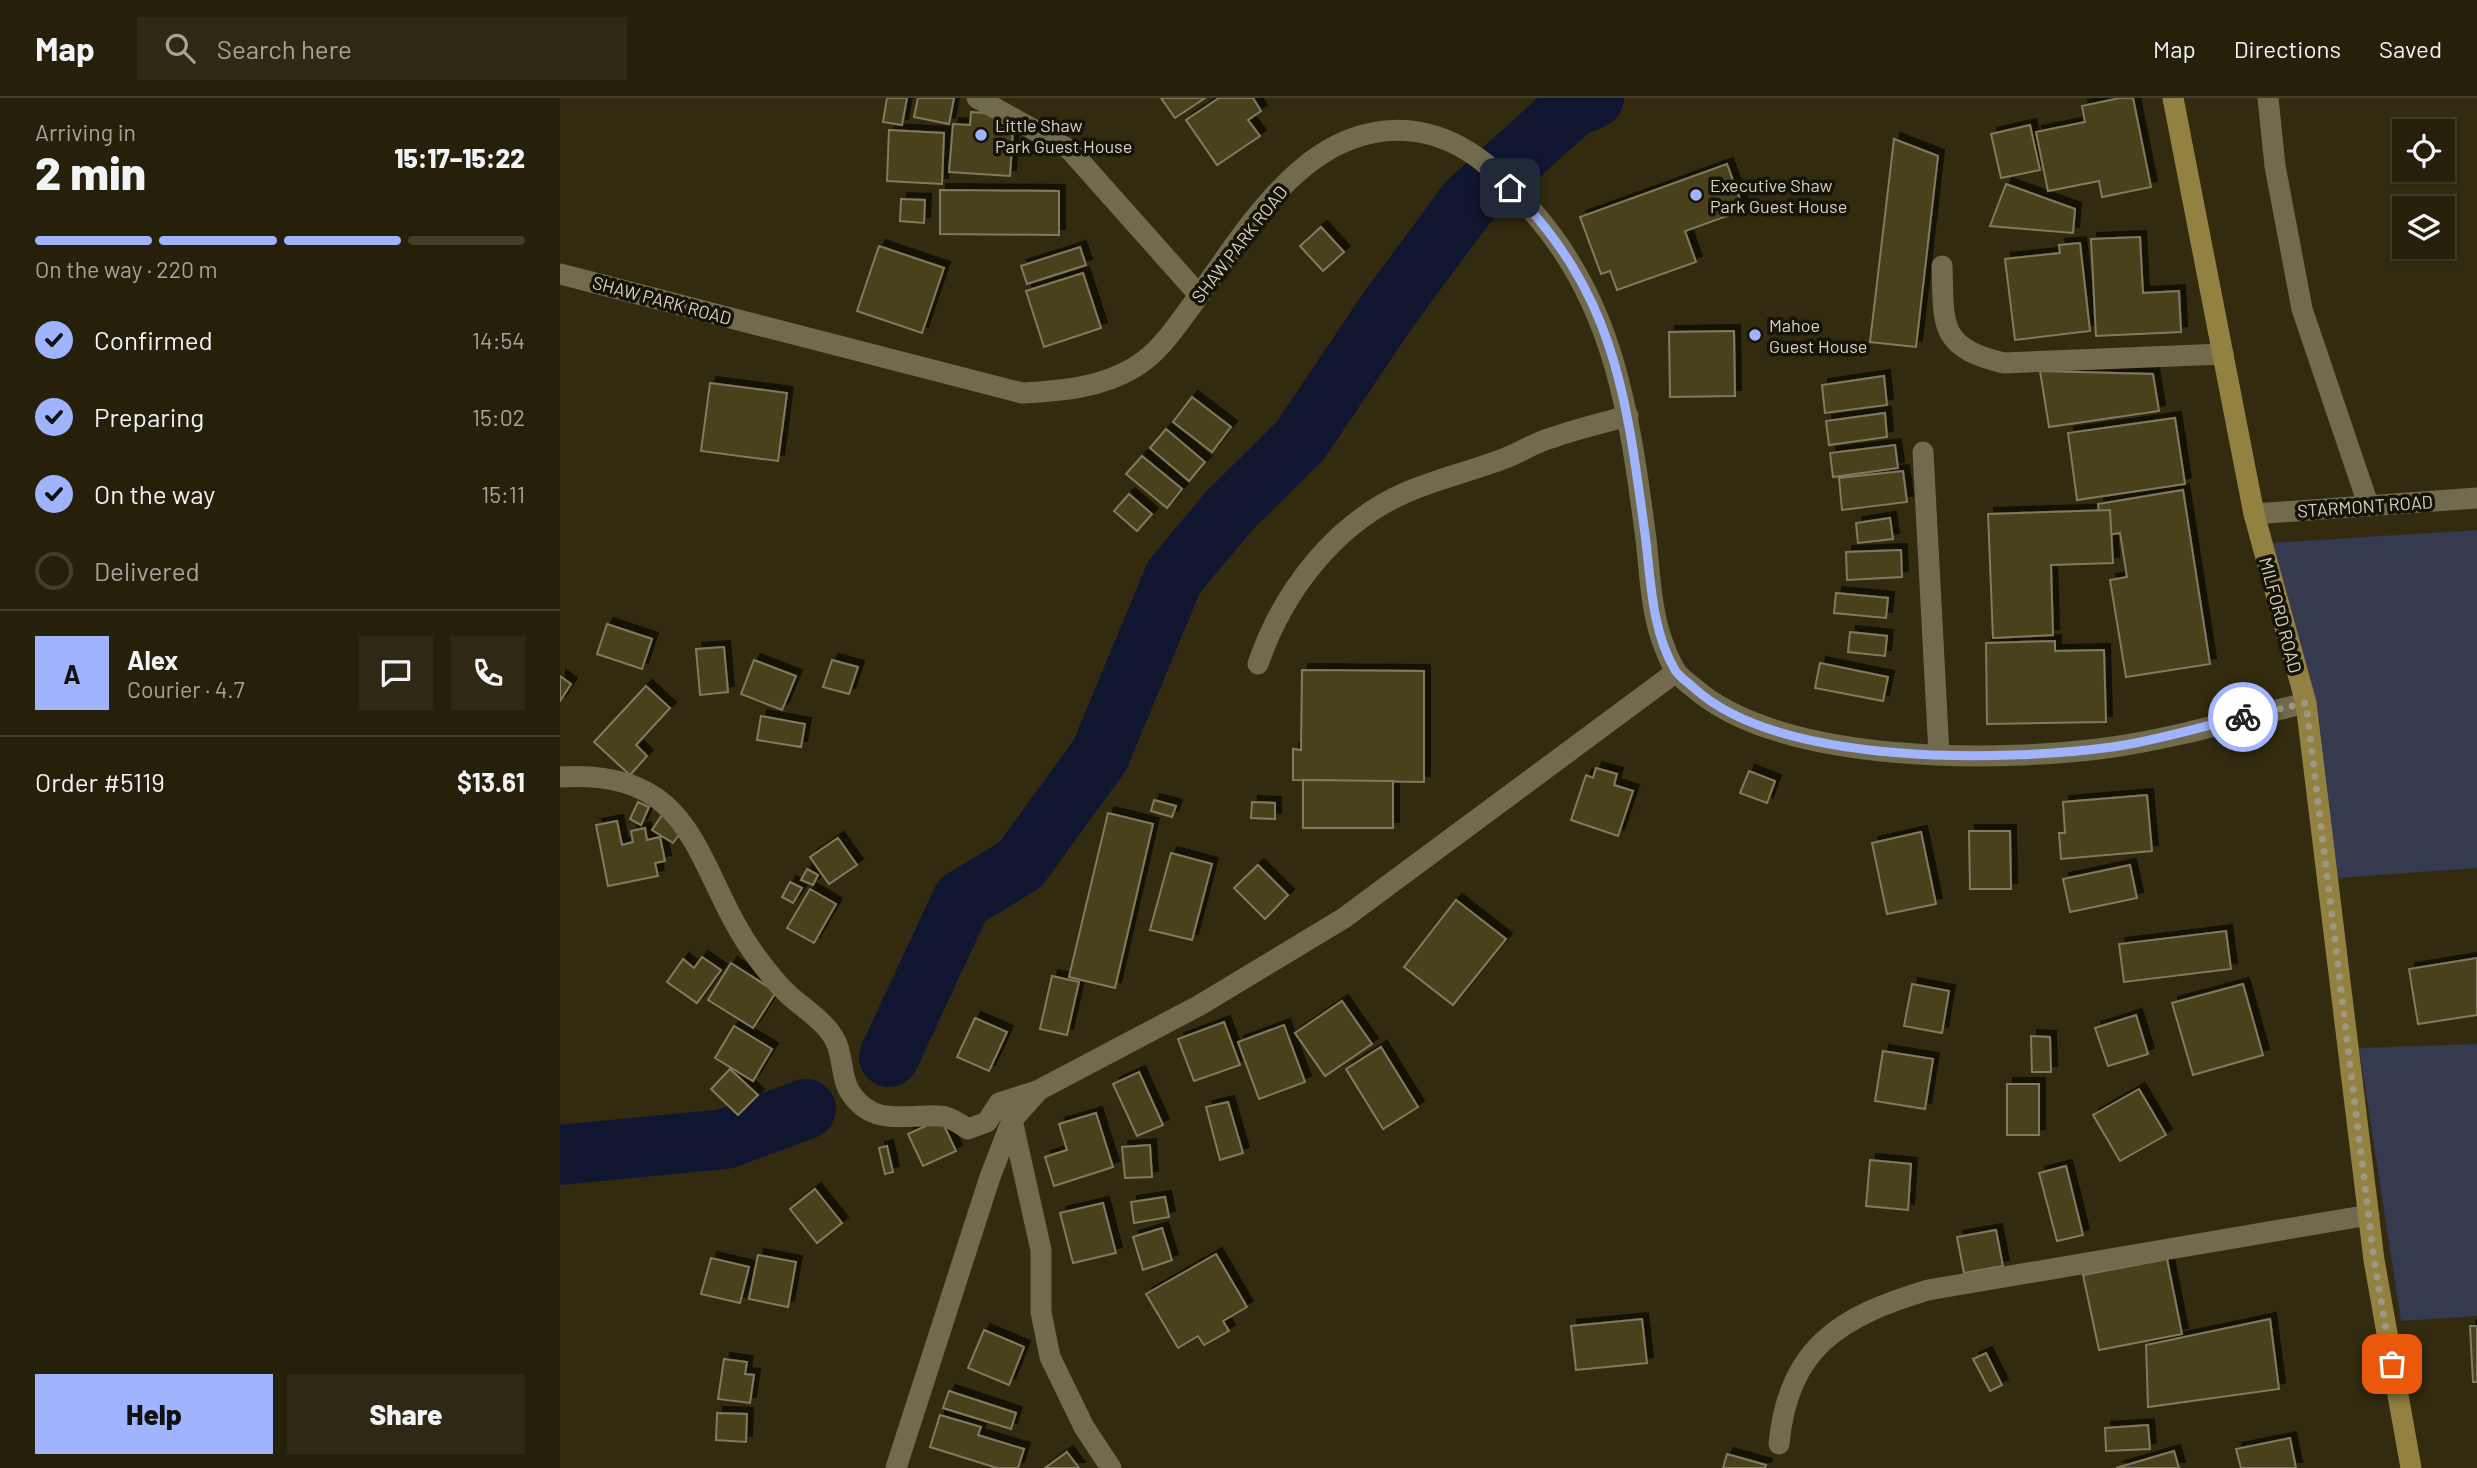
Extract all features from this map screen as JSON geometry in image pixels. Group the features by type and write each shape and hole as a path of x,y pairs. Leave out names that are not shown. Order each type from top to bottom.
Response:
{"main road":[{"name":"MILFORD ROAD","path":"2173,98 2254,514 2306,703 2369,1215 2411,1468"}],"street":[{"path":"977,98 1069,150 1199,295"},
{"path":"2267,98 2275,166 2302,309 2368,504"},
{"name":"SHAW PARK ROAD","path":"560,274 1022,393 1063,391 1096,384 1133,368 1161,346 1264,206 1296,172 1352,139 1391,131 1418,132 1447,139 1474,152 1528,207 1550,232 1587,288 1609,341 1628,416 1656,620 1675,672 1714,705 1766,727 1810,739 1978,757 2113,747 2306,703"},
{"path":"1941,266 1943,316 1949,335 1960,346 1980,357 2004,363 2223,354"},
{"path":"1258,664 1269,632 1287,600 1312,564 1347,529 1405,493 1505,458 1549,438 1628,416"},
{"path":"1923,452 1939,754"},
{"name":"STARMONT ROAD","path":"2254,514 2477,498"},
{"path":"560,777 600,776 635,787 658,798 681,819 757,958 836,1041 840,1067 852,1096 879,1117 912,1119 942,1115 968,1129 987,1122 999,1103 1039,1090 1200,1005 1344,918 1675,672"},
{"path":"896,1468 972,1230 1012,1120 1039,1090"},
{"path":"1012,1120 1041,1250 1041,1312 1050,1357 1084,1427 1111,1468"},
{"path":"1779,1444 1781,1417 1795,1376 1813,1349 1845,1325 1884,1303 1927,1290 2369,1215"}],"shaded area":[{"path":"2477,530 2477,868 2324,879 2270,543"},
{"path":"2477,1044 2477,1316 2401,1321 2359,1048"}],"building":[{"path":"887,98 907,98 902,125 883,122"},
{"path":"918,98 954,98 949,124 914,117"},
{"path":"1161,98 1205,98 1175,118"},
{"path":"1219,98 1253,98 1261,111 1248,120 1260,136 1217,165 1186,120"},
{"path":"2133,98 2151,187 2102,197 2099,181 2048,191 2036,132 2085,122 2082,106"},
{"path":"971,112 999,114 998,128 1013,129 1010,176 949,172 953,124 970,125"},
{"path":"2030,125 2040,170 2001,178 1991,134"},
{"path":"889,130 944,133 942,184 887,181"},
{"path":"1894,139 1938,156 1916,347 1870,342"},
{"path":"1727,164 1744,210 1685,231 1696,262 1617,290 1610,271 1601,274 1580,217"},
{"path":"2006,184 2075,209 2073,233 1990,226"},
{"path":"940,190 1059,191 1059,235 940,234"},
{"path":"901,199 925,200 924,223 900,221"},
{"path":"1321,227 1344,252 1323,271 1300,246"},
{"path":"2140,237 2143,293 2179,291 2181,332 2096,336 2091,239"},
{"path":"2080,243 2090,331 2015,340 2005,259 2060,253 2059,245"},
{"path":"879,246 944,268 922,333 857,311"},
{"path":"1080,247 1086,265 1027,284 1021,266"},
{"path":"1083,273 1101,328 1044,347 1026,291"},
{"path":"1734,331 1735,396 1670,397 1669,332"},
{"path":"2040,371 2153,374 2159,411 2049,427"},
{"path":"1884,376 1887,405 1825,413 1822,385"},
{"path":"710,383 787,393 778,461 701,451"},
{"path":"1192,397 1231,427 1212,452 1173,422"},
{"path":"1885,413 1887,437 1829,445 1826,421"},
{"path":"2175,418 2185,484 2077,500 2068,433"},
{"path":"1166,429 1205,462 1189,481 1150,448"},
{"path":"1895,445 1898,468 1833,477 1830,453"},
{"path":"1142,456 1182,489 1167,508 1126,474"},
{"path":"1903,471 1907,502 1842,510 1839,478"},
{"path":"2183,490 2210,664 2126,677 2110,580 2127,577 2120,533 2103,536 2098,504"},
{"path":"1129,494 1152,514 1137,531 1114,511"},
{"path":"2110,510 2113,563 2051,565 2053,635 1993,638 1988,514"},
{"path":"1890,518 1893,539 1858,543 1856,523"},
{"path":"1901,550 1902,577 1847,580 1846,552"},
{"path":"1836,593 1888,598 1886,618 1834,613"},
{"path":"607,624 652,639 642,669 597,654"},
{"path":"1850,632 1887,636 1885,656 1848,652"},
{"path":"2055,641 2055,651 2104,650 2106,722 1987,724 1986,643"},
{"path":"724,647 728,692 700,695 696,649"},
{"path":"754,660 796,676 782,710 741,694"},
{"path":"832,660 858,667 849,694 823,687"},
{"path":"1820,663 1888,677 1883,701 1815,688"},
{"path":"1302,670 1424,671 1424,782 1293,780 1293,749 1301,750"},
{"path":"560,676 571,684 560,701"},
{"path":"646,686 670,708 636,745 647,756 630,775 594,742"},
{"path":"761,716 805,724 801,747 757,740"},
{"path":"1596,768 1617,774 1614,785 1633,791 1618,836 1571,820 1586,775 1593,778"},
{"path":"1749,771 1775,781 1767,803 1740,793"},
{"path":"1303,780 1393,781 1393,828 1303,828"},
{"path":"2147,795 2152,851 2061,859 2059,833 2065,833 2063,802"},
{"path":"1154,800 1176,806 1172,817 1151,811"},
{"path":"638,802 649,807 641,825 630,819"},
{"path":"1252,802 1275,803 1275,819 1251,818"},
{"path":"1108,813 1153,824 1115,988 1069,977"},
{"path":"662,815 683,829 673,843 652,830"},
{"path":"617,821 622,845 633,842 631,831 645,828 647,840 660,837 665,861 655,863 658,876 608,886 596,825"},
{"path":"1969,831 2010,831 2011,889 1970,889"},
{"path":"1921,832 1936,904 1887,914 1872,843"},
{"path":"838,838 857,865 829,884 810,857"},
{"path":"1171,853 1212,864 1192,940 1150,930"},
{"path":"1258,865 1288,895 1265,919 1234,888"},
{"path":"2130,865 2137,898 2070,912 2063,879"},
{"path":"807,869 818,875 813,885 801,880"},
{"path":"790,882 802,888 793,903 782,897"},
{"path":"810,889 836,904 814,943 787,928"},
{"path":"1456,900 1506,939 1453,1005 1404,967"},
{"path":"2226,931 2231,969 2124,982 2119,944"},
{"path":"702,957 721,970 697,1003 667,982 683,959 694,968"},
{"path":"2477,958 2477,1015 2418,1024 2409,969"},
{"path":"731,963 776,992 753,1028 708,1000"},
{"path":"1052,976 1079,982 1067,1035 1040,1029"},
{"path":"1912,984 1949,991 1942,1033 1904,1026"},
{"path":"2243,984 2263,1055 2193,1075 2172,1003"},
{"path":"1342,1001 1372,1044 1325,1076 1295,1033"},
{"path":"2136,1015 2148,1054 2108,1066 2095,1028"},
{"path":"975,1018 1007,1032 989,1071 957,1057"},
{"path":"1224,1022 1240,1065 1194,1081 1178,1039"},
{"path":"1284,1025 1305,1082 1259,1099 1238,1042"},
{"path":"734,1026 772,1049 753,1081 715,1058"},
{"path":"2031,1036 2050,1037 2051,1072 2032,1072"},
{"path":"1381,1047 1418,1107 1383,1129 1346,1069"},
{"path":"1883,1051 1933,1059 1925,1109 1875,1101"},
{"path":"730,1069 758,1095 738,1115 711,1089"},
{"path":"1139,1072 1163,1125 1137,1136 1113,1084"},
{"path":"2007,1084 2039,1084 2039,1135 2007,1135"},
{"path":"2139,1089 2166,1135 2120,1161 2093,1115"},
{"path":"1228,1102 1243,1153 1220,1160 1206,1107"},
{"path":"1096,1113 1113,1167 1054,1186 1045,1157 1067,1150 1059,1124"},
{"path":"941,1119 956,1151 923,1166 908,1134"},
{"path":"1150,1145 1152,1177 1125,1178 1122,1147"},
{"path":"887,1146 893,1172 885,1174 879,1148"},
{"path":"1870,1160 1911,1164 1908,1210 1866,1206"},
{"path":"2066,1166 2083,1235 2057,1241 2039,1173"},
{"path":"815,1189 842,1223 817,1243 790,1209"},
{"path":"1165,1197 1169,1217 1134,1223 1131,1202"},
{"path":"1103,1203 1116,1253 1073,1263 1060,1213"},
{"path":"1162,1228 1172,1260 1143,1270 1133,1237"},
{"path":"1996,1230 2003,1266 1964,1273 1957,1237"},
{"path":"1216,1254 1247,1307 1223,1321 1229,1331 1204,1345 1198,1336 1178,1348 1146,1294"},
{"path":"758,1255 796,1262 788,1307 749,1299"},
{"path":"711,1258 749,1267 740,1303 701,1294"},
{"path":"2167,1259 2182,1334 2099,1350 2083,1275"},
{"path":"1642,1319 1647,1363 1576,1370 1571,1326"},
{"path":"2270,1319 2279,1389 2148,1407 2146,1345"},
{"path":"2470,1326 2477,1326 2477,1382 2473,1382"},
{"path":"984,1330 1024,1347 1009,1385 968,1368"},
{"path":"1986,1353 2002,1385 1990,1391 1973,1359"},
{"path":"724,1359 747,1362 745,1374 754,1375 750,1403 718,1399"},
{"path":"949,1391 1016,1413 1011,1429 943,1408"},
{"path":"717,1413 747,1414 746,1442 716,1440"},
{"path":"940,1415 981,1427 978,1435 1024,1449 1018,1468 997,1468 930,1447"},
{"path":"2148,1425 2150,1449 2106,1451 2105,1428"},
{"path":"2290,1438 2296,1468 2241,1468 2236,1449"},
{"path":"2174,1451 2179,1468 2116,1468"},
{"path":"1067,1452 1079,1468 1045,1468"},
{"path":"1727,1454 1766,1465 1765,1468 1723,1468"}],"waterway":[{"path":"889,1057 962,900 1020,865 1100,755 1174,577 1229,511 1300,441 1388,310 1468,202 1570,109 1594,98"},
{"path":"560,1155 725,1139 806,1109"}],"way so far":[{"path":"2243,717 2306,703 2374,1260 2392,1364"}],"place":[{"name":"Little Shaw Park Guest House","path":"981,135"},
{"name":"Executive Shaw Park Guest House","path":"1696,195"},
{"name":"Mahoe Guest House","path":"1755,335"}],"route":[{"path":"1510,188 1550,232 1587,288 1609,341 1626,406 1656,620 1675,672 1714,705 1766,727 1810,739 1882,750 1978,757 2113,747 2243,717"}]}
